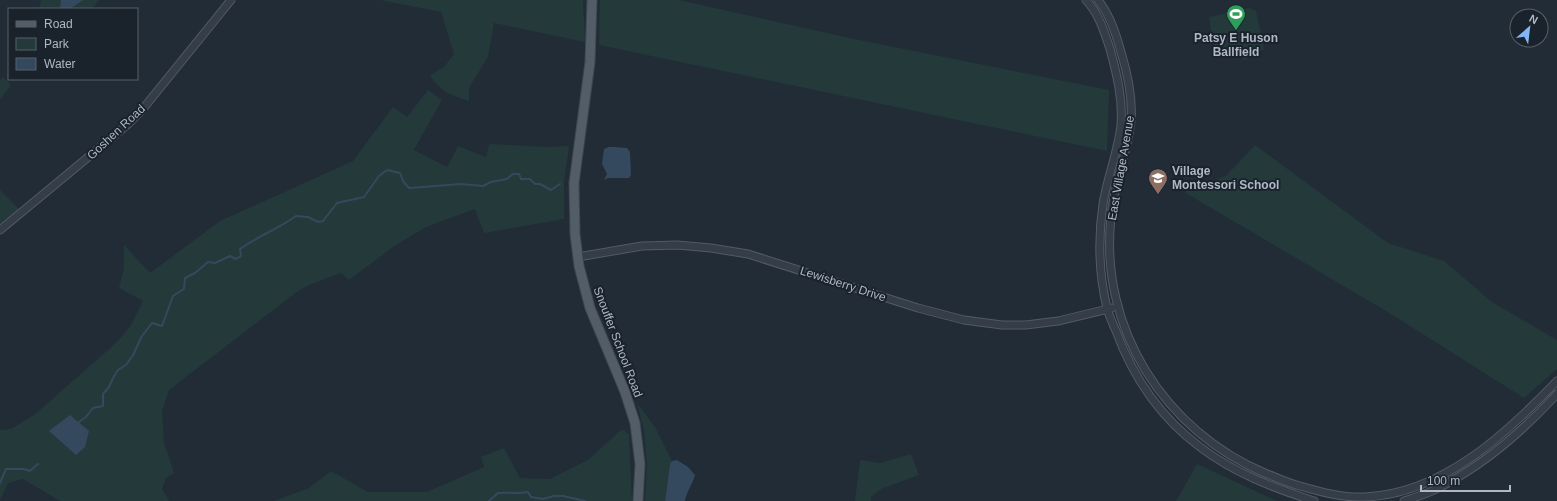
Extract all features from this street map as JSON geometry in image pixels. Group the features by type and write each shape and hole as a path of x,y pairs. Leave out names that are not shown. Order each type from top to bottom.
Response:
{"main road":[{"name":"Snouffer School Road","path":"592,0 590,69 576,156 573,213 578,257 590,308 625,392 635,423 640,464 638,501"}],"street":[{"name":"Goshen Road","path":"0,230 127,126 142,110 231,0"},
{"name":"East Village Avenue","path":"1086,0 1098,16 1105,34 1118,78 1121,101 1120,126 1100,230 1101,262 1108,309 1122,349 1137,378 1163,414 1200,447 1237,471 1285,492 1314,501"},
{"name":"East Village Avenue","path":"1098,0 1108,16 1118,41 1130,85 1131,121 1113,200 1111,218 1110,255 1112,277 1118,307 1129,339 1145,371 1164,398 1188,424 1223,451 1248,466 1292,484 1327,494 1365,497 1383,495 1401,491 1432,480 1486,447 1518,421 1557,382"},
{"name":"Lewisberry Drive","path":"578,257 642,246 677,245 726,250 748,254 918,308 964,320 1002,325 1026,325 1058,321 1118,307"},
{"path":"1404,501 1431,492 1485,458 1512,438 1557,394"}],"green space":[{"path":"41,0 99,0 93,8 39,8"},
{"path":"380,0 583,0 585,42 494,23 488,57 469,88 469,101 446,92 430,75 444,67 454,54 441,12"},
{"path":"600,0 679,0 854,39 1109,90 1107,151 599,45"},
{"name":"Patsy E Huson Ballfield","path":"1249,8 1256,11 1264,49 1245,60 1213,45 1209,17"},
{"path":"3,77 11,85 0,100 0,80"},
{"path":"428,90 442,100 414,150 447,167 458,146 486,157 489,144 546,147 569,146 564,182 564,219 484,233 475,209 426,227 396,245 349,280 341,273 309,285 298,291 169,390 162,411 164,443 174,473 166,478 162,489 169,501 60,501 23,479 8,483 0,500 0,430 11,429 34,415 116,343 130,327 143,301 119,288 124,268 124,245 150,273 220,221 353,161 393,107 407,117"},
{"path":"1255,145 1388,243 1444,261 1492,302 1557,340 1557,369 1524,398 1391,314 1184,192 1226,176"},
{"path":"0,190 19,209 0,224"},
{"path":"637,403 655,427 672,461 670,464 665,501 645,501 647,465 644,430"},
{"path":"621,430 625,430 625,432 629,434 632,501 274,501 309,488 331,471 368,492 427,492 484,467 481,457 504,448 520,478 550,479 588,460"},
{"path":"911,454 919,475 881,489 871,497 871,501 855,501 860,460 880,463"},
{"path":"1197,464 1277,501 1176,501"}],"water":[{"path":"61,0 83,0 71,8 60,8"},
{"path":"609,147 627,148 630,152 631,175 629,178 608,178 604,180 607,174 602,164 604,149"},
{"path":"70,415 89,431 85,447 76,455 49,431"},
{"path":"677,460 688,467 695,475 685,501 665,501 670,464 672,461"}],"waterway":[{"path":"79,422 86,417 93,408 103,406 103,394 109,387 118,370 126,365 133,355 142,336 152,323 162,326 173,296 184,289 185,278 195,273 208,262 215,263 230,256 236,259 241,256 240,249 296,216 308,217 318,222 323,221 337,203 364,197 379,176 387,170 400,173 403,181 409,188 461,184 483,186 491,182 507,179 513,174 519,174 521,179 530,179 535,184 540,184 551,190 560,184"},
{"path":"0,483 6,469 24,469 30,471 38,464"},
{"path":"489,501 498,493 528,492 531,497 543,499 554,496 563,496 585,501"}],"place":[{"name":"Patsy E Huson Ballfield","path":"1236,31"},
{"name":"Village Montessori School","path":"1158,195"}]}
